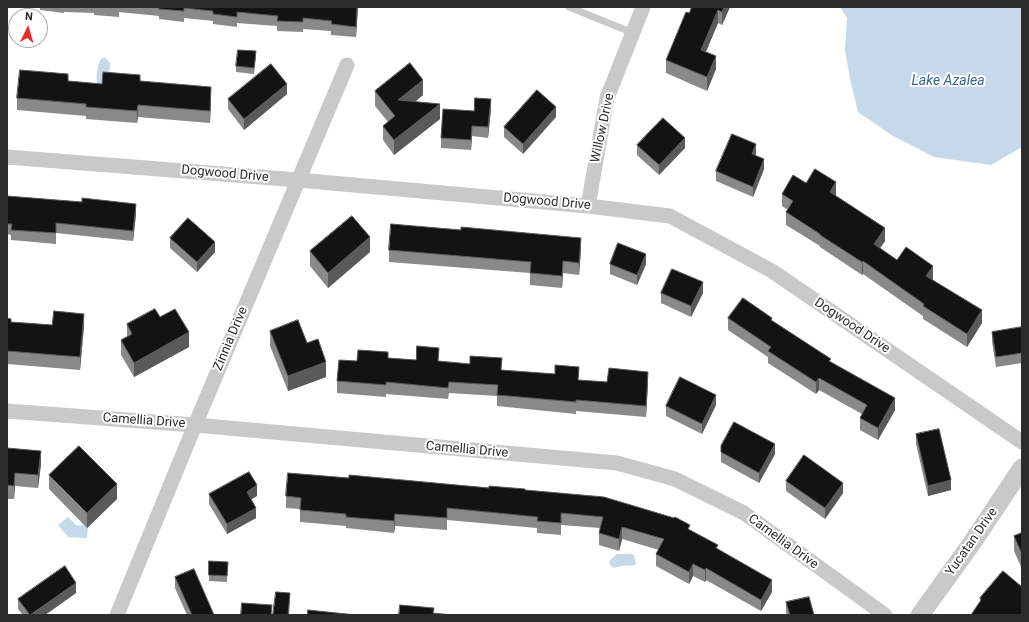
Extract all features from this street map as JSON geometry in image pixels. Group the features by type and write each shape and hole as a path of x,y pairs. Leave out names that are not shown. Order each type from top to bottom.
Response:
{"street":[{"name":"Willow Drive","path":"588,206 607,98 643,7"},
{"name":"Zinnia Drive","path":"117,615 194,425 347,65"},
{"name":"Dogwood Drive","path":"7,157 298,180 588,206 670,216 772,271 1022,442"},
{"name":"Camellia Drive","path":"7,411 194,425 617,463 675,480 744,513 885,615"},
{"name":"Yucatan Drive","path":"920,615 972,543 1022,468"}],"lane":[{"path":"569,7 633,33"}],"water":[{"name":"Lake Azalea","path":"840,7 1022,7 1022,147 991,165 934,157 893,136 858,112 845,50 847,18"},
{"path":"102,58 106,58 110,63 109,83 98,87 97,72 100,60"},
{"path":"68,517 76,525 88,526 87,538 68,537 58,525"},
{"path":"629,553 634,555 636,564 632,566 614,568 610,565 610,560 617,554"}],"building":[{"path":"159,7 357,7 356,27 331,24 332,21 303,18 303,22 277,21 278,16 237,12 237,17 213,14 213,11 184,8 184,11 159,9"},
{"path":"692,7 724,7 722,12 718,10 701,50 716,56 707,77 666,60 686,12 689,13"},
{"path":"238,50 256,51 254,68 236,66"},
{"path":"410,63 423,80 398,100 440,104 394,140 383,126 395,116 375,91"},
{"path":"271,64 287,84 244,119 228,99"},
{"path":"20,70 68,74 68,81 102,84 103,72 140,75 140,81 211,87 210,111 138,105 137,111 86,107 86,104 17,98"},
{"path":"537,90 556,107 523,144 504,127"},
{"path":"475,98 491,99 488,127 472,126 471,140 441,138 443,109 474,111"},
{"path":"663,118 685,138 659,165 637,145"},
{"path":"732,134 756,144 752,154 764,159 753,187 716,171"},
{"path":"815,169 836,182 830,192 885,228 874,244 897,260 906,247 933,266 926,276 982,310 967,334 923,306 924,304 863,261 862,262 786,212 793,201 782,194 793,175 806,183"},
{"path":"7,196 82,202 82,198 136,204 133,231 56,223 56,233 11,230 12,224 7,224"},
{"path":"352,216 370,237 328,273 310,251"},
{"path":"188,218 215,242 197,262 170,238"},
{"path":"391,224 461,230 461,227 581,238 579,263 563,261 562,276 530,273 531,262 389,250"},
{"path":"618,243 646,254 637,275 610,264"},
{"path":"672,269 703,282 691,306 661,293"},
{"path":"743,298 772,318 771,320 831,359 829,361 895,398 878,428 860,418 867,405 819,378 816,382 768,351 771,347 728,318"},
{"path":"155,309 160,317 175,309 189,332 134,363 121,340 132,334 127,324"},
{"path":"54,311 84,314 80,357 7,351 7,318 11,319 11,322 52,325"},
{"path":"298,320 307,343 318,339 326,362 288,376 270,331"},
{"path":"1022,327 1022,353 996,357 992,332"},
{"path":"417,346 439,348 438,361 470,364 470,356 502,358 501,370 555,374 555,365 579,367 578,380 607,382 609,368 648,372 646,406 497,395 498,385 449,382 448,388 386,382 386,385 337,381 339,360 357,361 358,350 388,352 388,358 416,360"},
{"path":"680,377 716,395 702,424 666,406"},
{"path":"734,422 775,444 759,473 721,452 721,446"},
{"path":"939,429 951,480 928,486 916,434"},
{"path":"79,446 117,484 87,513 49,475"},
{"path":"7,448 41,451 38,475 15,473 14,486 7,485"},
{"path":"804,455 843,483 825,508 786,481"},
{"path":"249,472 257,485 247,492 256,508 227,524 209,494"},
{"path":"288,473 349,478 349,475 604,497 674,518 675,517 690,525 688,529 718,545 716,548 772,580 761,600 706,568 705,570 693,564 689,572 656,554 664,539 622,527 619,539 599,533 603,517 561,513 561,523 537,521 538,517 447,508 447,518 395,514 394,521 346,517 346,514 300,510 301,498 286,496"},
{"path":"1022,533 1022,554 1014,536"},
{"path":"209,561 228,562 227,576 209,575"},
{"path":"65,566 76,583 30,615 18,599"},
{"path":"194,569 214,615 192,615 175,577"},
{"path":"1003,571 1022,587 1022,615 971,615 981,600 980,598"},
{"path":"276,592 290,593 288,615 273,615"},
{"path":"809,597 814,615 790,615 786,602"},
{"path":"242,603 272,605 271,615 241,615"},
{"path":"400,605 434,608 433,613 452,615 399,615"},
{"path":"308,610 356,615 308,615"}]}
